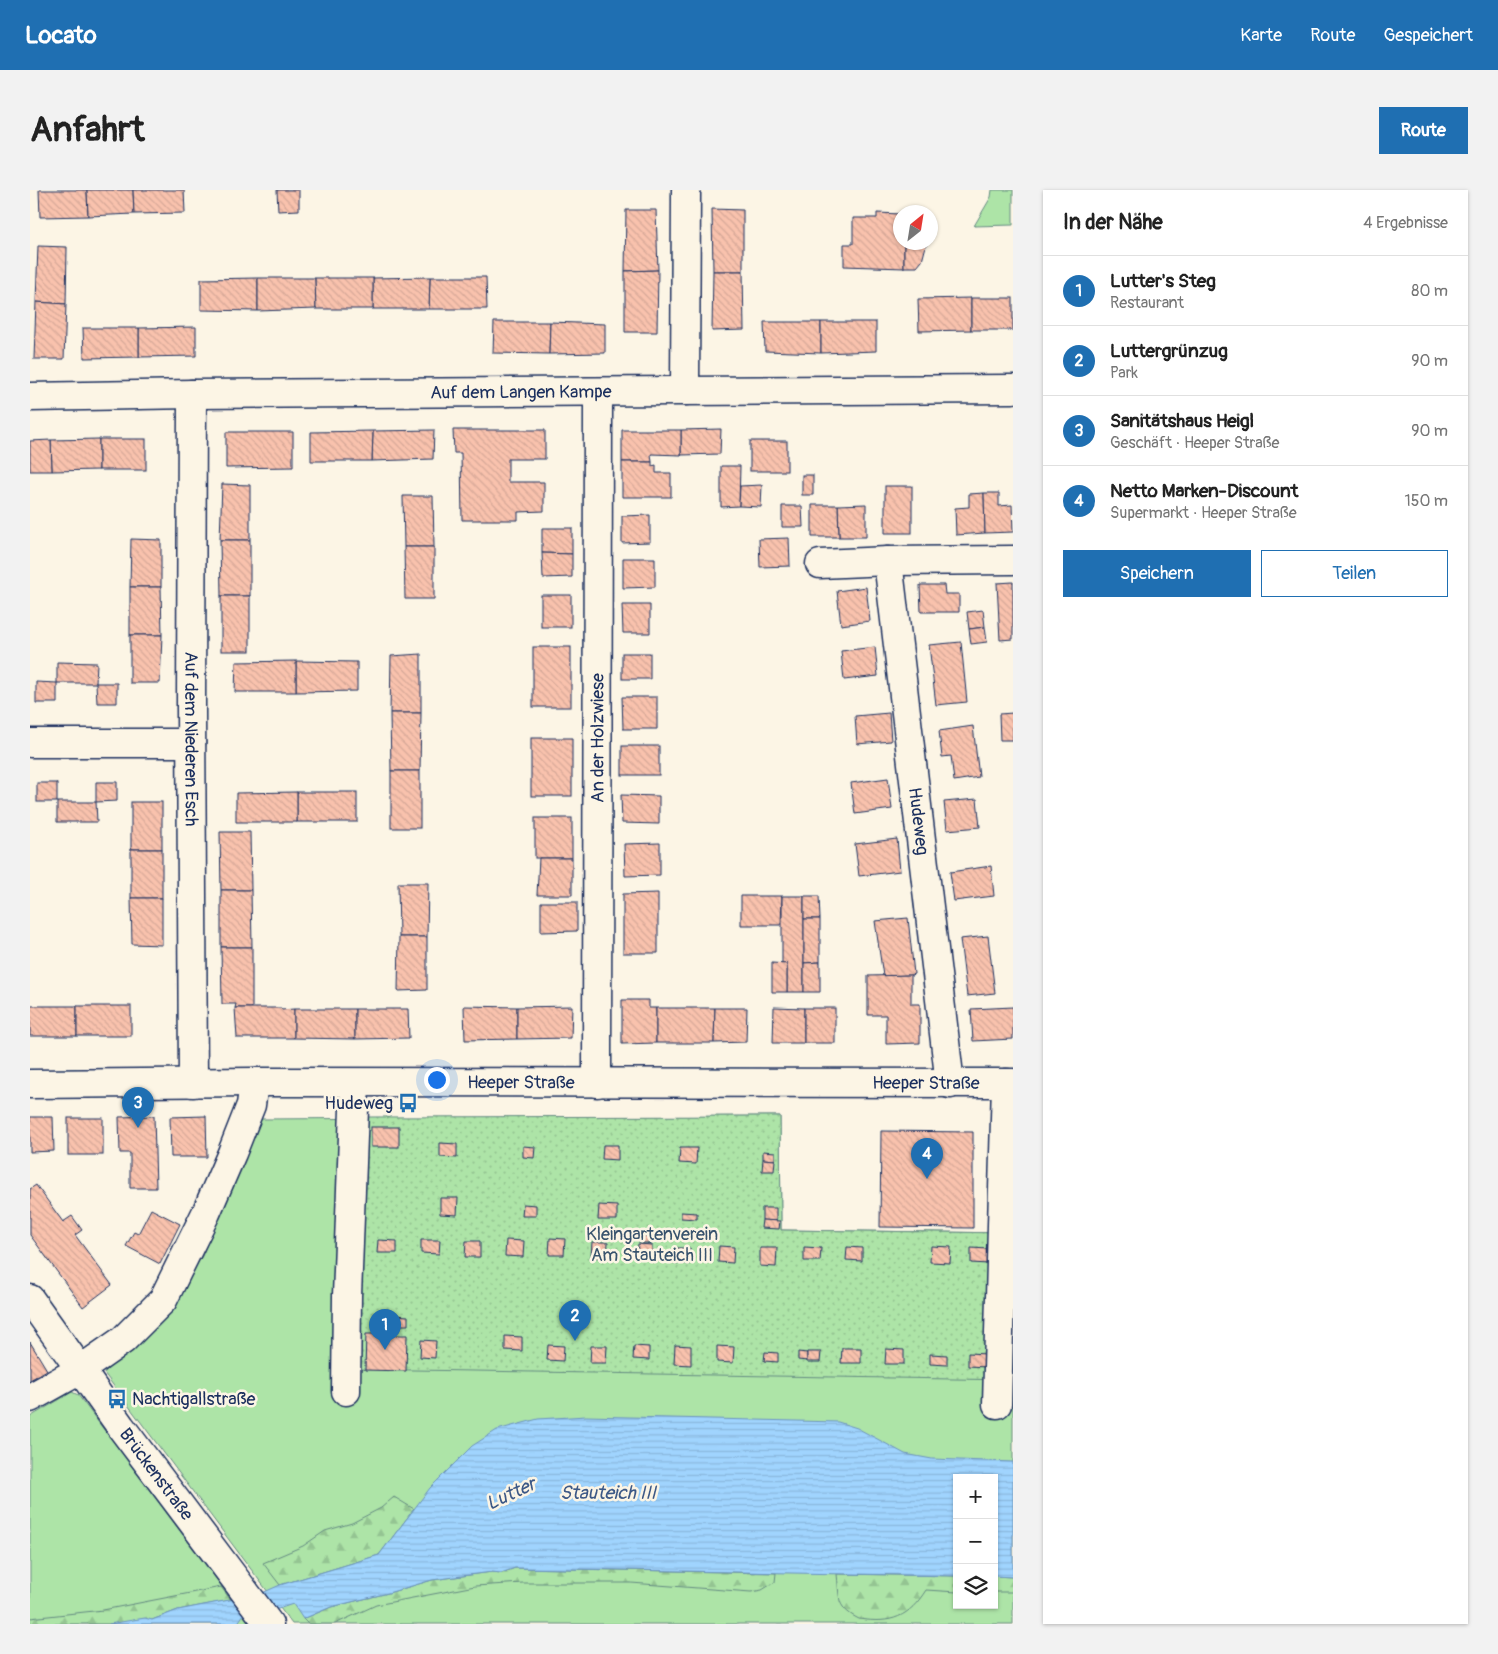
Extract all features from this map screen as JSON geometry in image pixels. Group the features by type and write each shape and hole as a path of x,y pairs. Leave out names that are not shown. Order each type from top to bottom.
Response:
{"street":[{"path":"685,391 686,190"},
{"name":"Auf dem Langen Kampe","path":"30,397 192,394 1013,389"},
{"name":"An der Holzwiese","path":"597,1083 598,392"},
{"name":"Auf dem Niederen Esch","path":"192,394 191,743 193,1083"},
{"path":"820,564 888,561 1013,560"},
{"name":"Hudeweg","path":"888,561 950,1084"},
{"path":"30,743 191,743"},
{"path":"30,1398 80,1370 123,1340 163,1300 206,1213 232,1152 251,1105 254,1082"},
{"name":"Heeper Straße","path":"30,1084 254,1082 1009,1083"},
{"path":"346,1391 347,1296 355,1082"},
{"path":"997,1404 1009,1083"},
{"name":"Brückenstraße","path":"30,1299 121,1428 269,1624"}],"green space":[{"path":"992,190 1013,190 1013,225 974,226 991,197"},
{"path":"780,1116 781,1230 1013,1233 1013,1624 292,1624 104,1373 170,1308 202,1256 260,1119"},
{"name":"Kleingartenverein Am Stauteich III","path":"780,1116 781,1230 1013,1233 1013,1380 354,1369 361,1117"},
{"path":"72,1392 78,1395 250,1624 30,1624 30,1417"},
{"path":"394,1497 414,1509 379,1555 280,1585 263,1563 303,1546 325,1531 352,1523 381,1508"},
{"path":"515,1568 776,1573 775,1582 762,1590 751,1592 631,1583 523,1583 475,1586 376,1605 335,1624 308,1624 303,1619 331,1607 432,1580 492,1572 502,1573"},
{"path":"837,1574 953,1576 953,1592 926,1590 913,1607 899,1616 890,1619 859,1619 843,1607 839,1594"},
{"path":"998,1576 1013,1577 1013,1592 998,1592"},
{"path":"221,1587 231,1600 178,1610 152,1620 109,1624 30,1624 30,1618 103,1610"}],"water":[{"name":"Stauteich III","path":"586,1416 838,1422 857,1428 905,1454 932,1459 1013,1462 1013,1577 998,1576 998,1474 953,1474 953,1576 515,1568 501,1573 492,1572 432,1580 331,1607 303,1619 293,1604 278,1609 244,1614 237,1624 109,1624 145,1618 152,1620 178,1610 260,1594 280,1585 379,1555 430,1488 472,1446 497,1430 538,1419"}],"building":[{"path":"39,190 87,190 88,216 40,217"},
{"path":"87,190 133,190 134,214 88,216"},
{"path":"133,190 184,190 185,213 134,214"},
{"path":"277,190 299,190 299,210 278,211"},
{"path":"712,209 743,210 743,271 713,271"},
{"path":"626,210 656,210 658,270 625,271"},
{"path":"877,213 893,214 893,250 904,250 904,268 844,266 844,244 853,244 853,218 877,218"},
{"path":"38,246 67,247 66,304 36,302"},
{"path":"904,250 925,250 922,261 917,267 904,267"},
{"path":"658,270 657,332 625,332 625,271"},
{"path":"713,271 743,271 744,330 712,331"},
{"path":"430,277 486,277 487,309 429,309"},
{"path":"430,277 429,309 373,309 373,278"},
{"path":"258,278 258,311 201,310 201,279"},
{"path":"258,278 315,278 316,309 258,311"},
{"path":"315,278 373,278 373,309 316,309"},
{"path":"971,298 971,330 919,331 918,299"},
{"path":"971,298 1013,298 1013,330 971,330"},
{"path":"36,302 66,304 64,359 34,359"},
{"path":"494,322 550,322 549,354 493,353"},
{"path":"550,322 605,324 605,353 549,354"},
{"path":"764,322 821,322 821,353 765,351"},
{"path":"821,322 876,322 876,351 821,353"},
{"path":"196,327 196,356 139,357 139,328"},
{"path":"83,328 139,328 139,357 84,358"},
{"path":"721,429 720,454 681,455 681,430"},
{"path":"434,430 433,459 372,461 373,431"},
{"path":"453,430 545,430 545,459 508,459 508,482 544,482 544,511 518,512 518,520 462,520 461,453 454,453"},
{"path":"622,430 681,430 681,455 651,454 652,462 622,462"},
{"path":"373,431 372,461 311,461 311,432"},
{"path":"226,432 293,432 293,467 226,468"},
{"path":"99,439 99,470 52,471 51,440"},
{"path":"99,439 146,439 146,470 99,470"},
{"path":"51,440 52,471 30,471 30,441"},
{"path":"750,441 787,441 787,471 750,471"},
{"path":"622,462 652,462 652,466 656,465 656,473 671,473 671,497 622,497"},
{"path":"721,466 740,466 739,506 721,507"},
{"path":"802,475 813,475 813,495 802,495"},
{"path":"222,484 250,485 250,540 220,540"},
{"path":"762,485 761,507 739,506 740,486"},
{"path":"885,486 912,486 912,533 885,533"},
{"path":"984,493 985,533 956,535 955,508 969,507 969,494"},
{"path":"984,493 999,493 999,506 1012,505 1013,532 985,533"},
{"path":"403,496 433,496 434,547 404,547"},
{"path":"866,504 866,537 839,537 838,505"},
{"path":"812,505 838,505 839,537 812,537"},
{"path":"782,506 802,506 803,527 782,527"},
{"path":"650,515 650,542 622,543 622,516"},
{"path":"542,528 572,528 572,554 542,553"},
{"path":"789,538 790,566 760,567 759,539"},
{"path":"131,539 161,540 161,587 130,587"},
{"path":"220,540 250,540 250,596 221,596"},
{"path":"404,547 434,547 434,599 405,599"},
{"path":"542,553 572,554 572,577 543,578"},
{"path":"623,558 655,558 655,587 623,588"},
{"path":"1013,582 1013,639 1000,640 997,583"},
{"path":"920,585 944,585 945,594 959,594 959,612 921,612"},
{"path":"130,587 161,587 162,635 130,635"},
{"path":"866,587 870,621 841,625 837,591"},
{"path":"541,595 571,595 571,627 541,627"},
{"path":"221,596 250,596 250,651 221,651"},
{"path":"622,605 650,605 650,633 623,633"},
{"path":"983,610 985,627 969,629 967,612"},
{"path":"985,627 987,642 971,644 969,629"},
{"path":"130,635 162,635 160,683 130,683"},
{"path":"961,642 967,702 936,705 929,645"},
{"path":"533,647 571,647 571,707 533,707"},
{"path":"875,647 878,676 844,680 841,651"},
{"path":"622,653 650,653 650,679 622,679"},
{"path":"421,654 421,713 390,713 391,656"},
{"path":"296,661 357,662 357,691 296,692"},
{"path":"296,661 296,692 235,692 236,662"},
{"path":"57,662 97,663 96,683 57,683"},
{"path":"36,682 57,683 57,703 36,703"},
{"path":"96,683 117,683 117,703 97,703"},
{"path":"622,697 657,697 657,729 623,729"},
{"path":"390,713 421,713 420,771 391,771"},
{"path":"889,713 891,741 857,744 855,716"},
{"path":"1013,713 1013,740 1000,740 999,714"},
{"path":"973,726 979,777 954,781 951,756 942,757 939,731"},
{"path":"531,738 572,738 572,796 531,796"},
{"path":"622,746 659,746 659,775 622,775"},
{"path":"391,771 420,771 420,828 391,828"},
{"path":"888,778 892,809 855,814 851,783"},
{"path":"96,782 117,782 117,801 96,802"},
{"path":"37,783 57,783 57,802 37,802"},
{"path":"297,792 357,792 357,822 297,822"},
{"path":"297,792 297,822 236,822 236,793"},
{"path":"621,795 659,796 659,824 622,823"},
{"path":"977,799 980,827 947,830 944,802"},
{"path":"57,802 96,802 97,822 57,822"},
{"path":"131,802 162,802 162,849 131,849"},
{"path":"535,818 572,818 572,858 535,858"},
{"path":"220,832 250,832 251,890 221,890"},
{"path":"897,839 900,871 859,876 855,844"},
{"path":"660,843 660,875 625,876 624,844"},
{"path":"131,849 162,849 162,898 131,898"},
{"path":"539,858 572,858 572,895 537,895"},
{"path":"991,866 994,896 954,901 950,872"},
{"path":"398,883 428,883 427,937 399,937"},
{"path":"221,890 251,890 252,947 221,947"},
{"path":"658,893 658,953 623,953 623,894"},
{"path":"741,896 782,896 781,925 741,925"},
{"path":"782,896 804,896 804,992 787,992 787,964 782,964"},
{"path":"804,896 819,896 820,919 804,919"},
{"path":"131,898 162,898 162,945 132,944"},
{"path":"541,902 577,902 577,931 541,932"},
{"path":"908,918 914,974 883,976 875,921"},
{"path":"804,919 820,919 820,962 804,963"},
{"path":"988,936 995,993 967,996 960,939"},
{"path":"399,937 427,937 427,990 398,991"},
{"path":"221,947 252,947 252,1008 235,1008 236,1004 222,1004"},
{"path":"820,962 820,992 804,992 804,963"},
{"path":"772,963 787,964 787,992 772,992"},
{"path":"911,975 911,1004 920,1004 920,1043 886,1044 886,1015 868,1015 868,976"},
{"path":"622,1000 649,1000 649,1008 656,1008 656,1043 622,1044"},
{"path":"30,1006 77,1006 77,1036 30,1036"},
{"path":"77,1006 131,1006 131,1036 77,1036"},
{"path":"464,1006 517,1007 517,1039 465,1040"},
{"path":"572,1006 571,1038 517,1039 517,1007"},
{"path":"774,1007 804,1008 804,1043 773,1043"},
{"path":"1013,1007 1013,1039 973,1041 971,1009"},
{"path":"235,1008 294,1009 294,1038 237,1038"},
{"path":"656,1008 715,1008 714,1043 656,1043"},
{"path":"715,1008 747,1008 746,1042 714,1043"},
{"path":"804,1008 835,1008 835,1043 804,1043"},
{"path":"294,1009 355,1009 355,1039 294,1038"},
{"path":"355,1009 408,1009 409,1038 355,1039"},
{"path":"154,1116 156,1188 130,1188 130,1153 120,1153 119,1117"},
{"path":"206,1116 207,1157 171,1157 170,1117"},
{"path":"30,1117 53,1117 54,1151 30,1152"},
{"path":"68,1118 103,1118 103,1155 68,1155"},
{"path":"371,1127 399,1127 399,1147 371,1147"},
{"path":"881,1131 973,1132 973,1228 880,1227"},
{"path":"440,1143 457,1144 457,1158 440,1157"},
{"path":"603,1145 618,1145 618,1160 602,1159"},
{"path":"523,1146 535,1147 534,1158 523,1157"},
{"path":"680,1148 697,1148 696,1164 679,1163"},
{"path":"763,1151 775,1152 775,1160 763,1159"},
{"path":"763,1159 775,1160 774,1171 762,1171"},
{"path":"36,1185 63,1222 72,1216 82,1230 75,1235 112,1285 83,1307 30,1235 30,1189"},
{"path":"440,1198 458,1198 457,1215 440,1214"},
{"path":"523,1204 536,1205 536,1216 522,1216"},
{"path":"599,1205 617,1206 617,1220 598,1220"},
{"path":"762,1208 776,1208 776,1221 762,1220"},
{"path":"151,1209 180,1224 160,1264 126,1246 134,1232 138,1234"},
{"path":"681,1212 697,1213 697,1219 681,1218"},
{"path":"762,1220 780,1221 779,1229 761,1228"},
{"path":"640,1236 653,1236 652,1243 640,1243"},
{"path":"550,1238 565,1239 564,1255 549,1255"},
{"path":"378,1240 397,1241 397,1253 377,1253"},
{"path":"421,1240 440,1240 439,1254 421,1253"},
{"path":"506,1240 524,1241 523,1257 505,1256"},
{"path":"466,1241 480,1241 480,1257 465,1257"},
{"path":"592,1242 608,1242 607,1258 591,1257"},
{"path":"638,1244 652,1245 652,1255 637,1255"},
{"path":"719,1246 734,1247 733,1263 718,1262"},
{"path":"931,1246 951,1247 950,1263 930,1262"},
{"path":"804,1247 821,1248 820,1261 804,1261"},
{"path":"847,1247 862,1248 862,1261 846,1260"},
{"path":"675,1248 690,1248 690,1264 674,1263"},
{"path":"760,1248 777,1248 776,1267 760,1266"},
{"path":"971,1248 988,1249 988,1264 971,1263"},
{"path":"393,1315 408,1316 408,1325 393,1325"},
{"path":"382,1327 392,1327 392,1335 407,1335 406,1371 365,1370 366,1334 382,1334"},
{"path":"505,1336 522,1337 522,1351 505,1350"},
{"path":"421,1340 436,1341 435,1358 420,1357"},
{"path":"30,1342 47,1370 30,1380"},
{"path":"548,1345 564,1346 563,1361 547,1360"},
{"path":"675,1345 691,1346 691,1365 674,1364"},
{"path":"591,1346 607,1346 606,1363 590,1363"},
{"path":"634,1346 649,1347 649,1360 633,1359"},
{"path":"717,1346 734,1347 733,1363 717,1362"},
{"path":"842,1348 861,1348 861,1363 841,1363"},
{"path":"886,1349 904,1350 904,1364 885,1364"},
{"path":"765,1352 778,1353 778,1362 764,1361"},
{"path":"798,1352 807,1353 807,1361 798,1360"},
{"path":"807,1352 821,1352 820,1362 807,1362"},
{"path":"968,1353 986,1354 986,1367 968,1366"},
{"path":"930,1354 947,1355 947,1365 930,1364"}],"place":[{"name":"Hudeweg","path":"408,1103"},
{"name":"Sanitätshaus Heigl","path":"138,1128"},
{"name":"Netto Marken-Discount","path":"927,1179"},
{"name":"Luttergrünzug","path":"575,1341"},
{"name":"Lutter's Steg","path":"385,1350"},
{"name":"Nachtigallstraße","path":"117,1399"}],"water label":[{"name":"Lutter","path":"511,1494"}]}
